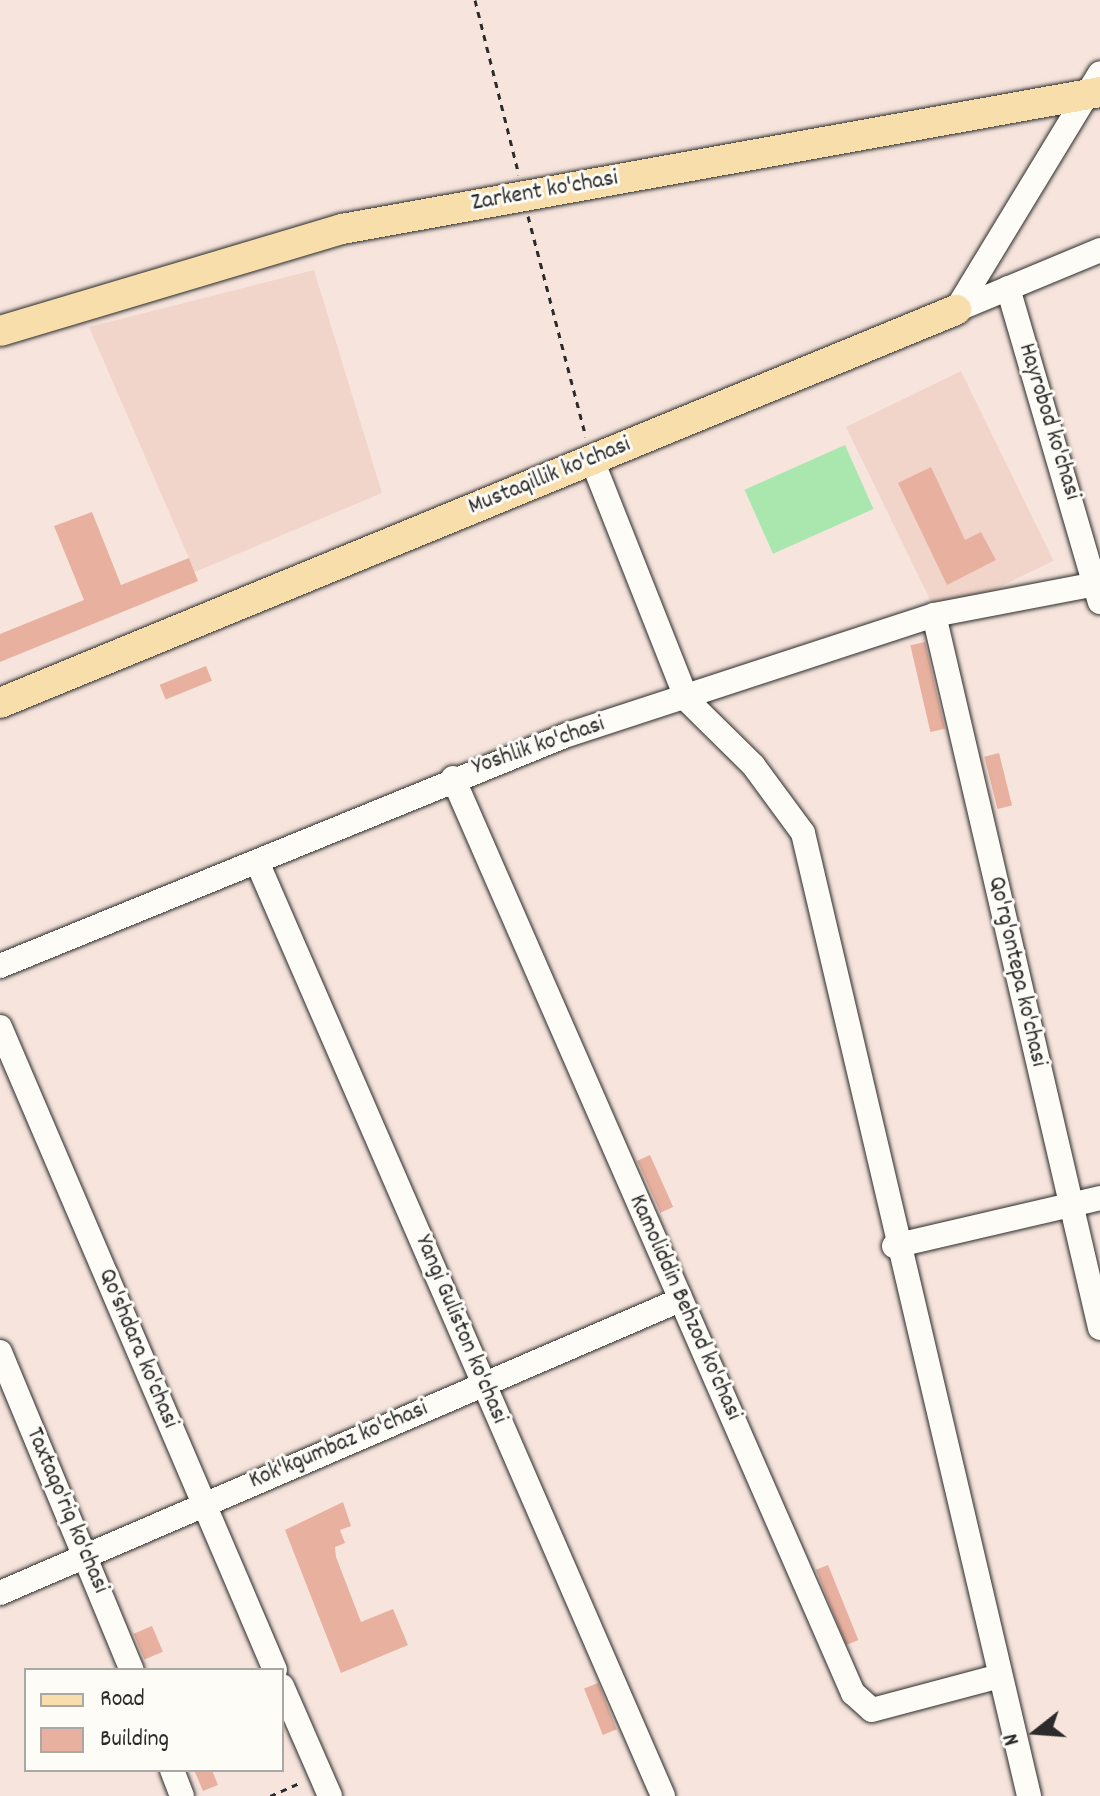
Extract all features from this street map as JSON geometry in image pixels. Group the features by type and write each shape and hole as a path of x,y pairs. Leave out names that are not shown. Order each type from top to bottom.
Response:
{"main road":[{"name":"Zarkent ko'chasi","path":"0,331 342,229 521,187 1097,83"},
{"name":"Zarkent ko'chasi","path":"0,309 337,209 521,187"},
{"name":"Mustaqillik ko'chasi","path":"0,703 956,310"}],"street":[{"path":"956,310 1097,83"},
{"name":"Mustaqillik ko'chasi","path":"956,310 1100,250"},
{"name":"Hayrobod ko'chasi","path":"1008,288 1098,593"},
{"path":"592,460 687,700 753,765 803,833 894,1246 1029,1796"},
{"name":"Yoshlik ko'chasi","path":"0,966 258,864 453,778 934,615 1098,593"},
{"name":"Qo'rg'ontepa ko'chasi","path":"934,615 1100,1328"},
{"name":"Kamoliddin Behzod ko'chasi","path":"453,778 853,1693 872,1710 1000,1676"},
{"name":"Yangi Guliston ko'chasi","path":"258,864 663,1796"},
{"name":"Qo'shdara ko'chasi","path":"0,1027 274,1668"},
{"path":"894,1246 1100,1198"},
{"name":"Kok'kgumbaz ko'chasi","path":"0,1593 680,1300"},
{"name":"Taxtaqo'riq ko'chasi","path":"0,1352 131,1668"},
{"path":"284,1691 330,1796"},
{"path":"173,1772 182,1796"}],"path":[{"path":"475,0 592,460"},
{"path":"270,1796 320,1773"}],"shaded area":[{"path":"314,270 382,493 195,572 89,327"},
{"path":"961,371 1053,561 938,617 846,427"}],"green space":[{"path":"845,445 873,509 773,554 745,490"}],"building":[{"path":"931,467 965,540 981,532 996,560 947,585 898,483"},
{"path":"92,512 121,585 189,558 198,581 0,662 0,634 84,600 54,526"},
{"path":"925,642 945,729 930,732 910,645"},
{"path":"206,666 212,681 166,700 160,685"},
{"path":"999,753 1012,805 998,809 984,757"},
{"path":"650,1155 673,1207 660,1213 637,1161"},
{"path":"343,1502 351,1526 340,1530 345,1543 335,1547 336,1557 361,1622 393,1609 408,1645 341,1673 285,1530"},
{"path":"828,1565 858,1640 846,1645 816,1570"},
{"path":"152,1626 163,1652 145,1660 134,1634"},
{"path":"598,1683 617,1729 603,1735 584,1689"},
{"path":"195,1772 213,1772 218,1785 203,1791"}]}
